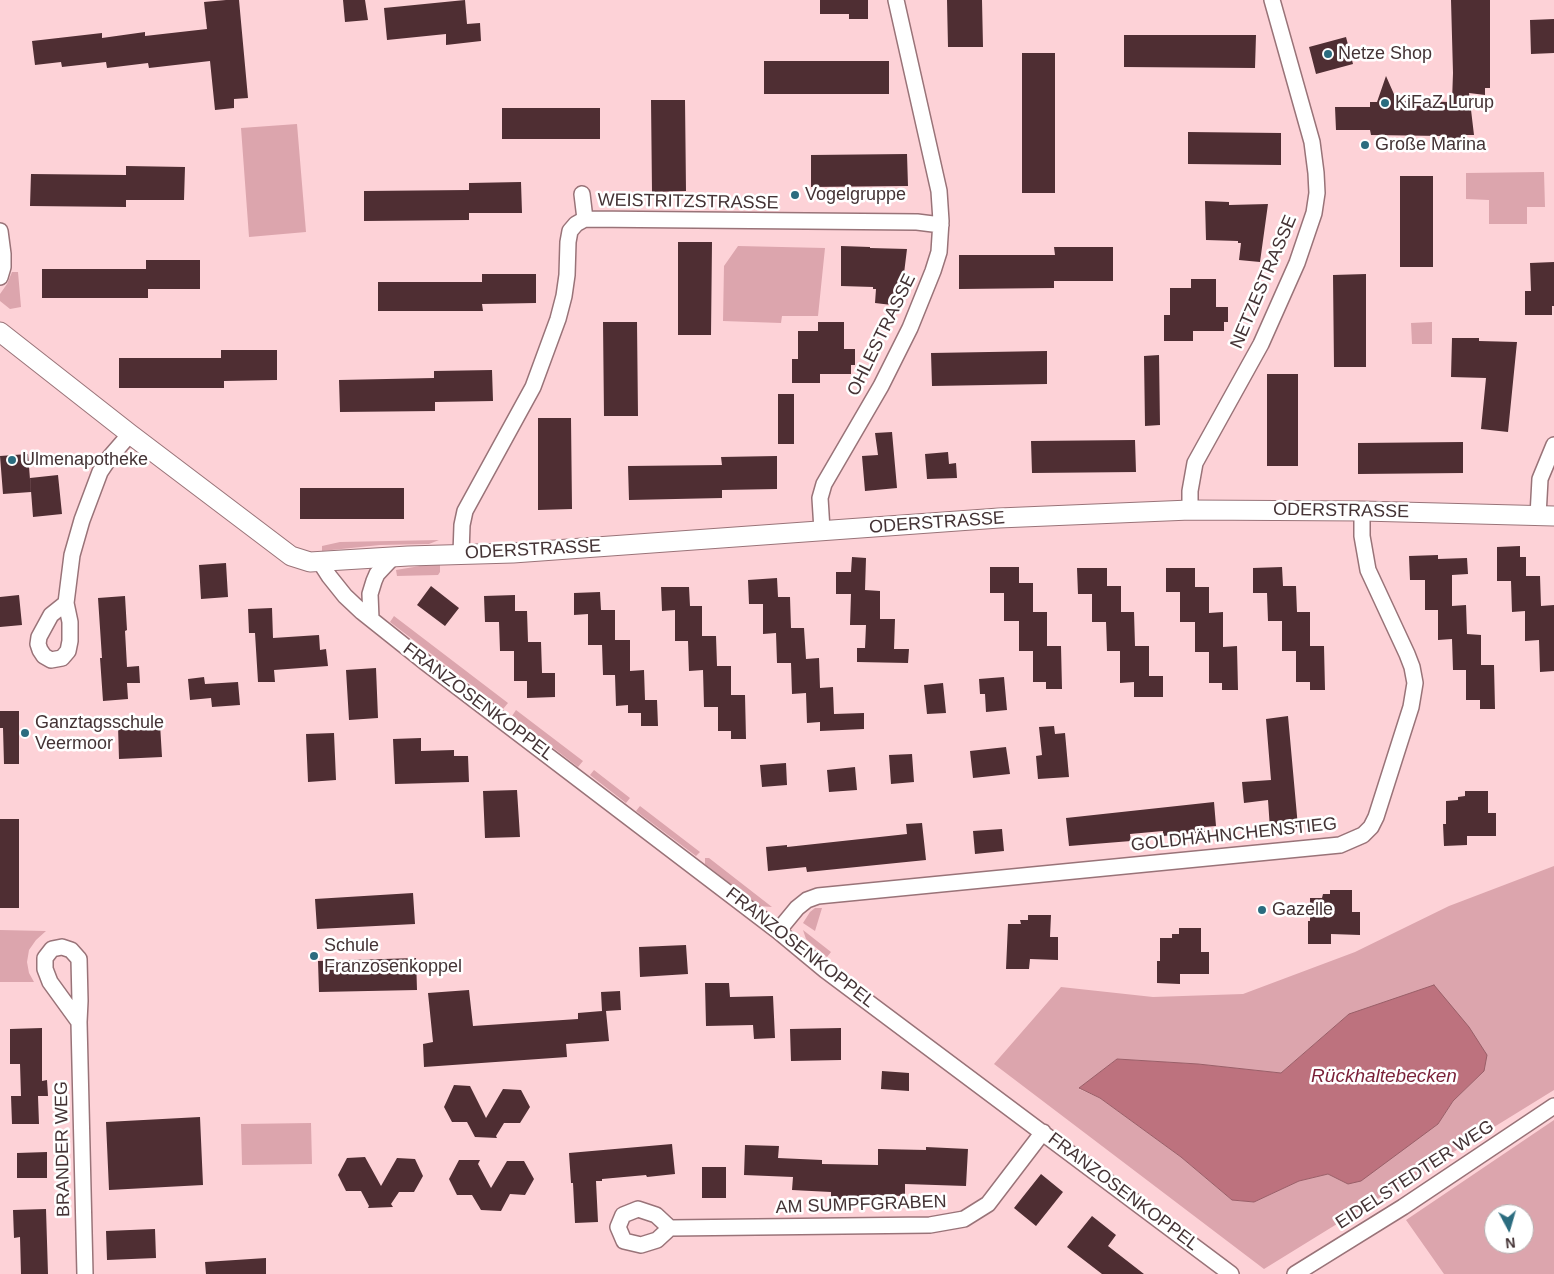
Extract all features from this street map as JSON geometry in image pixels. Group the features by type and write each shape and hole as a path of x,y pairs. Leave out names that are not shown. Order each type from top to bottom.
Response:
{"street":[{"name":"OHLESTRASSE","path":"822,530 820,498 824,484 881,386 910,328 939,252 941,225 939,191 896,0"},
{"name":"NETZESTRASSE","path":"1190,510 1190,491 1195,463 1261,344 1296,263 1314,213 1316,173 1312,142 1272,0"},
{"name":"WEISTRITZSTRASSE","path":"582,194 585,220"},
{"name":"WEISTRITZSTRASSE","path":"460,554 461,530 465,511 533,387 550,342 564,296 570,231 576,224 585,220 917,222 941,225"},
{"path":"0,231 3,254 3,267 0,277"},
{"path":"0,332 130,434 291,556 300,560 320,562"},
{"path":"66,603 72,555 92,490 110,457 130,434"},
{"path":"1546,516 1540,479 1554,445"},
{"name":"ODERSTRASSE","path":"320,562 393,556 565,550 999,518 1190,510 1362,511 1546,516"},
{"name":"GOLDHÄHNCHENSTIEG","path":"778,931 797,908 807,900 818,896 1340,845 1363,836 1371,827 1376,817 1411,707 1415,683 1409,660 1368,570 1362,536 1362,511"},
{"path":"371,618 370,594 374,581 377,574 393,556"},
{"name":"FRANZOSENKOPPEL","path":"320,562 345,596 426,664 778,931 825,970 1231,1274"},
{"name":"BRANDER WEG","path":"78,1022 85,1274"},
{"name":"EIDELSTEDTER WEG","path":"1295,1274 1404,1207 1554,1106"},
{"name":"AM SUMPFGRABEN","path":"670,1228 930,1225 964,1219 988,1204 1043,1132"}],"shaded area":[{"path":"297,124 306,232 249,237 241,128"},
{"path":"1544,172 1545,207 1527,207 1527,224 1489,224 1489,200 1466,199 1466,173"},
{"path":"738,246 825,248 818,316 782,316 781,323 723,321 724,266"},
{"path":"12,272 18,272 21,307 10,309 0,301 0,294"},
{"path":"1432,322 1432,344 1412,344 1411,323"},
{"path":"439,540 429,544 380,545 322,551 322,546 340,542"},
{"path":"440,565 438,575 397,576 396,570"},
{"path":"394,616 508,703 503,709 390,622"},
{"path":"516,710 583,761 578,767 512,716"},
{"path":"594,770 630,798 626,803 590,775"},
{"path":"640,806 700,852 696,856 636,811"},
{"path":"705,858 709,858 772,907 759,906 705,864"},
{"path":"1554,866 1554,1090 1264,1269 994,1064 1061,987 1153,997 1243,994 1355,952 1449,906","holes":["1349,1014 1484,1071 1453,1101 1438,1124 1348,1184 1328,1174 1299,1181 1254,1202 1232,1200 1181,1157 1100,1098 1079,1089 1117,1059 1198,1064 1281,1073"]},
{"path":"815,908 822,908 815,931 803,923"},
{"path":"0,930 46,931 29,950 27,962 29,973 34,982 0,982"},
{"path":"803,930 831,952 827,957 806,939"},
{"path":"1554,1120 1554,1274 1444,1274 1406,1220"},
{"path":"311,1123 312,1164 242,1165 241,1124"}],"water":[{"name":"Rückhaltebecken","path":"1434,985 1469,1027 1487,1055 1484,1071 1453,1101 1438,1124 1361,1181 1348,1184 1328,1174 1299,1181 1254,1202 1232,1200 1181,1157 1100,1098 1079,1088 1117,1059 1198,1064 1281,1073 1349,1014"}],"building":[{"path":"239,0 248,98 234,99 234,108 215,110 210,61 149,68 148,63 107,68 106,62 62,67 61,62 35,65 32,41 102,33 102,38 145,32 145,36 207,29 204,2"},
{"path":"343,0 365,0 368,20 345,22"},
{"path":"465,0 467,24 480,23 481,41 446,45 446,34 387,40 384,8"},
{"path":"820,0 868,0 868,19 849,19 849,14 820,14"},
{"path":"947,0 982,0 983,47 948,47"},
{"path":"1451,0 1490,0 1490,88 1485,88 1485,95 1469,93 1474,135 1461,135 1461,147 1442,147 1442,136 1371,135 1370,130 1336,130 1335,107 1370,107 1370,102 1377,102 1386,76 1397,101 1452,102"},
{"path":"1554,19 1554,53 1531,54 1530,20"},
{"path":"1124,35 1256,35 1255,68 1124,67"},
{"path":"1346,37 1353,64 1316,74 1309,47"},
{"path":"1022,53 1055,53 1055,193 1022,193"},
{"path":"764,61 889,61 889,94 764,94"},
{"path":"651,100 685,100 686,191 652,192"},
{"path":"502,108 600,108 600,139 502,139"},
{"path":"1188,132 1281,133 1281,165 1188,164"},
{"path":"907,154 908,186 811,187 811,155"},
{"path":"126,166 185,167 184,200 126,200 126,207 30,206 31,174 126,175"},
{"path":"1400,176 1433,176 1433,267 1400,267"},
{"path":"521,182 522,213 469,213 469,220 364,221 364,191 469,190 469,183"},
{"path":"1205,201 1229,202 1229,205 1268,204 1260,262 1239,260 1241,243 1238,243 1238,241 1206,240"},
{"path":"678,242 712,242 711,335 678,335"},
{"path":"841,246 907,249 900,306 875,303 876,289 873,289 873,287 841,286"},
{"path":"1054,247 1113,247 1113,281 1054,281 1054,288 959,289 959,255 1055,255"},
{"path":"146,260 200,260 200,289 148,289 148,298 42,298 42,269 146,269"},
{"path":"1554,262 1554,306 1552,306 1552,315 1525,315 1525,291 1531,291 1530,263"},
{"path":"482,274 536,274 536,303 482,304 483,311 378,311 378,282 482,282"},
{"path":"1366,274 1366,367 1334,367 1333,275"},
{"path":"1191,279 1216,279 1216,307 1228,307 1228,322 1224,322 1224,331 1193,331 1193,341 1164,341 1164,315 1170,315 1170,288 1191,288"},
{"path":"603,322 637,322 638,416 604,416"},
{"path":"818,322 844,322 844,349 855,349 855,365 851,365 851,374 820,374 820,383 792,383 792,359 798,359 798,331 818,331"},
{"path":"1452,338 1479,338 1479,341 1517,342 1508,432 1481,429 1486,378 1451,377"},
{"path":"221,350 277,350 277,380 224,381 224,388 119,388 119,358 221,358"},
{"path":"1047,351 1047,384 932,386 931,353"},
{"path":"1159,355 1160,425 1145,426 1144,356"},
{"path":"492,370 493,401 435,402 435,411 340,412 339,380 434,378 434,371"},
{"path":"1267,374 1298,374 1298,466 1267,466"},
{"path":"778,394 794,394 794,444 778,444"},
{"path":"538,418 571,418 572,509 538,510"},
{"path":"892,432 897,488 865,491 862,456 878,455 875,433"},
{"path":"1135,440 1136,472 1032,473 1031,441"},
{"path":"1463,442 1463,473 1358,474 1358,443"},
{"path":"948,452 949,464 956,463 957,478 927,479 925,454"},
{"path":"28,454 31,492 3,494 0,456"},
{"path":"777,456 777,489 722,490 722,498 629,500 628,466 722,465 721,457"},
{"path":"58,475 62,514 33,517 30,478"},
{"path":"300,488 404,488 404,519 300,519"},
{"path":"1520,546 1520,557 1526,557 1526,576 1540,576 1541,606 1554,605 1554,671 1540,672 1539,640 1525,641 1525,611 1512,612 1511,581 1497,581 1497,547"},
{"path":"1438,555 1438,559 1467,558 1468,574 1452,575 1452,606 1466,605 1467,634 1481,635 1481,665 1494,665 1495,709 1480,709 1480,700 1466,700 1466,670 1453,670 1452,639 1438,640 1438,610 1425,610 1425,580 1410,580 1409,556"},
{"path":"852,557 866,558 865,590 880,591 880,619 895,619 894,649 909,649 908,663 857,662 857,648 865,648 866,625 850,625 851,594 836,594 836,572 851,572"},
{"path":"226,563 228,597 201,599 199,565"},
{"path":"990,567 1019,567 1019,583 1033,583 1033,612 1047,612 1047,646 1061,646 1062,689 1046,689 1046,682 1033,682 1033,651 1019,651 1019,621 1004,621 1004,593 990,593"},
{"path":"1282,567 1283,586 1296,586 1297,612 1310,612 1310,646 1324,646 1325,690 1310,690 1310,682 1296,682 1296,651 1282,651 1282,621 1268,621 1267,593 1253,593 1253,568"},
{"path":"1077,568 1107,568 1107,586 1121,586 1121,612 1134,612 1135,646 1149,646 1149,676 1163,676 1163,697 1134,697 1134,682 1120,683 1120,651 1107,651 1106,622 1092,622 1092,594 1078,594"},
{"path":"1166,568 1195,568 1195,587 1209,587 1209,613 1223,612 1223,647 1237,646 1238,690 1222,690 1222,683 1209,683 1209,652 1195,652 1195,622 1180,622 1180,592 1166,592"},
{"path":"777,578 778,597 790,597 791,628 804,628 806,659 819,658 820,688 833,687 834,714 864,713 864,729 820,731 820,722 807,723 806,693 792,694 791,663 777,663 776,633 763,634 763,604 749,604 748,580"},
{"path":"431,586 459,608 445,626 417,605"},
{"path":"661,587 689,587 690,606 702,606 702,636 716,636 717,666 731,666 731,695 745,695 746,739 731,739 731,731 718,731 718,707 704,707 703,670 689,671 688,641 675,641 675,610 662,611"},
{"path":"600,592 601,610 615,610 615,640 630,640 630,671 644,670 645,700 657,700 658,726 641,726 641,713 628,713 628,705 616,706 615,675 603,675 602,645 588,645 588,614 574,615 574,593"},
{"path":"19,595 22,625 0,627 0,597"},
{"path":"515,595 515,611 527,611 528,642 541,642 542,673 555,673 555,697 527,698 527,681 514,681 514,651 500,651 499,622 485,622 484,596"},
{"path":"125,596 127,667 139,666 140,683 127,683 128,699 103,701 98,598"},
{"path":"272,608 273,638 319,635 320,650 326,649 328,666 274,670 275,682 258,682 255,633 249,633 248,609"},
{"path":"376,668 378,718 349,720 346,670"},
{"path":"204,677 205,684 238,682 240,705 212,707 211,698 190,700 188,679"},
{"path":"1004,677 1007,710 986,712 985,694 980,694 979,679"},
{"path":"943,683 946,713 927,714 924,685"},
{"path":"0,711 19,711 19,764 4,764 3,728 0,728"},
{"path":"1288,716 1298,827 1270,829 1268,800 1244,803 1242,782 1271,780 1266,719"},
{"path":"160,724 162,757 119,759 118,726"},
{"path":"1054,726 1055,734 1065,733 1069,777 1038,779 1036,756 1042,755 1039,727"},
{"path":"334,733 336,780 308,782 306,734"},
{"path":"421,738 421,751 454,750 454,756 468,756 469,782 395,784 393,739"},
{"path":"1006,747 1010,774 973,778 970,751"},
{"path":"912,754 914,782 891,784 889,755"},
{"path":"786,763 787,785 762,787 760,765"},
{"path":"855,767 857,790 829,792 827,770"},
{"path":"517,790 520,837 485,838 483,791"},
{"path":"1465,791 1488,791 1488,813 1496,813 1496,836 1467,836 1467,845 1444,846 1443,824 1446,824 1446,801 1458,800 1458,797 1465,796"},
{"path":"1214,802 1216,826 1204,827 1205,832 1163,836 1163,831 1130,834 1131,841 1069,846 1066,818"},
{"path":"0,819 19,819 19,908 0,908"},
{"path":"922,823 926,860 807,872 806,867 768,871 766,847 787,845 787,847 907,834 906,824"},
{"path":"1002,829 1004,851 975,854 973,831"},
{"path":"1330,890 1352,890 1352,912 1360,912 1360,935 1331,934 1331,944 1308,944 1310,898 1322,898 1323,894 1330,894"},
{"path":"413,893 415,924 317,929 315,899"},
{"path":"1028,915 1051,915 1050,937 1058,937 1058,960 1030,959 1029,969 1006,969 1008,924 1021,924 1020,920 1028,920"},
{"path":"1179,928 1201,928 1201,952 1209,952 1209,974 1180,974 1180,984 1157,983 1157,961 1160,961 1160,938 1172,938 1172,934 1179,934"},
{"path":"686,945 688,974 640,977 639,947"},
{"path":"416,958 417,990 319,992 318,961"},
{"path":"705,983 729,983 730,997 773,996 775,1038 754,1039 753,1025 706,1026"},
{"path":"469,990 473,1026 578,1019 578,1013 602,1011 601,992 620,991 621,1010 606,1011 609,1041 566,1044 567,1057 424,1067 423,1044 433,1042 428,993"},
{"path":"42,1028 42,1081 47,1080 48,1096 38,1096 39,1124 12,1124 11,1096 21,1096 20,1064 10,1064 10,1029"},
{"path":"841,1028 841,1060 791,1061 790,1029"},
{"path":"882,1071 909,1073 909,1091 881,1089"},
{"path":"454,1085 470,1086 486,1118 503,1089 521,1090 530,1107 520,1123 504,1123 496,1136 497,1138 475,1137 467,1122 452,1122 444,1107"},
{"path":"200,1117 203,1185 109,1190 106,1122"},
{"path":"672,1144 675,1174 647,1177 646,1175 596,1181 598,1222 575,1223 569,1153"},
{"path":"745,1145 779,1146 778,1158 822,1160 822,1164 878,1165 878,1149 926,1150 926,1147 968,1149 966,1186 905,1184 905,1196 863,1195 863,1200 831,1199 831,1192 792,1190 793,1177 744,1175"},
{"path":"47,1152 47,1178 17,1178 17,1153"},
{"path":"365,1157 381,1186 397,1158 415,1159 423,1176 414,1192 399,1192 391,1204 393,1207 368,1208 369,1206 361,1191 346,1191 338,1175 347,1158"},
{"path":"459,1160 480,1160 478,1164 491,1188 507,1161 524,1161 534,1179 525,1195 510,1194 501,1211 481,1210 472,1195 457,1195 449,1179"},
{"path":"702,1167 726,1167 726,1198 702,1198"},
{"path":"1041,1174 1063,1192 1036,1226 1014,1208"},
{"path":"46,1209 48,1274 21,1274 20,1237 14,1238 13,1210"},
{"path":"1092,1216 1116,1235 1108,1246 1144,1274 1102,1274 1067,1247"},
{"path":"155,1229 156,1258 107,1260 106,1231"},
{"path":"266,1258 266,1274 206,1274 205,1262"}],"place":[{"name":"Netze Shop","path":"1328,54"},
{"name":"KiFaZ Lurup","path":"1385,103"},
{"name":"Große Marina","path":"1365,145"},
{"name":"Vogelgruppe","path":"795,195"},
{"name":"Ulmenapotheke","path":"12,460"},
{"name":"Ganztagsschule Veermoor","path":"25,733"},
{"name":"Gazelle","path":"1262,910"},
{"name":"Schule Franzosenkoppel","path":"314,956"}]}
